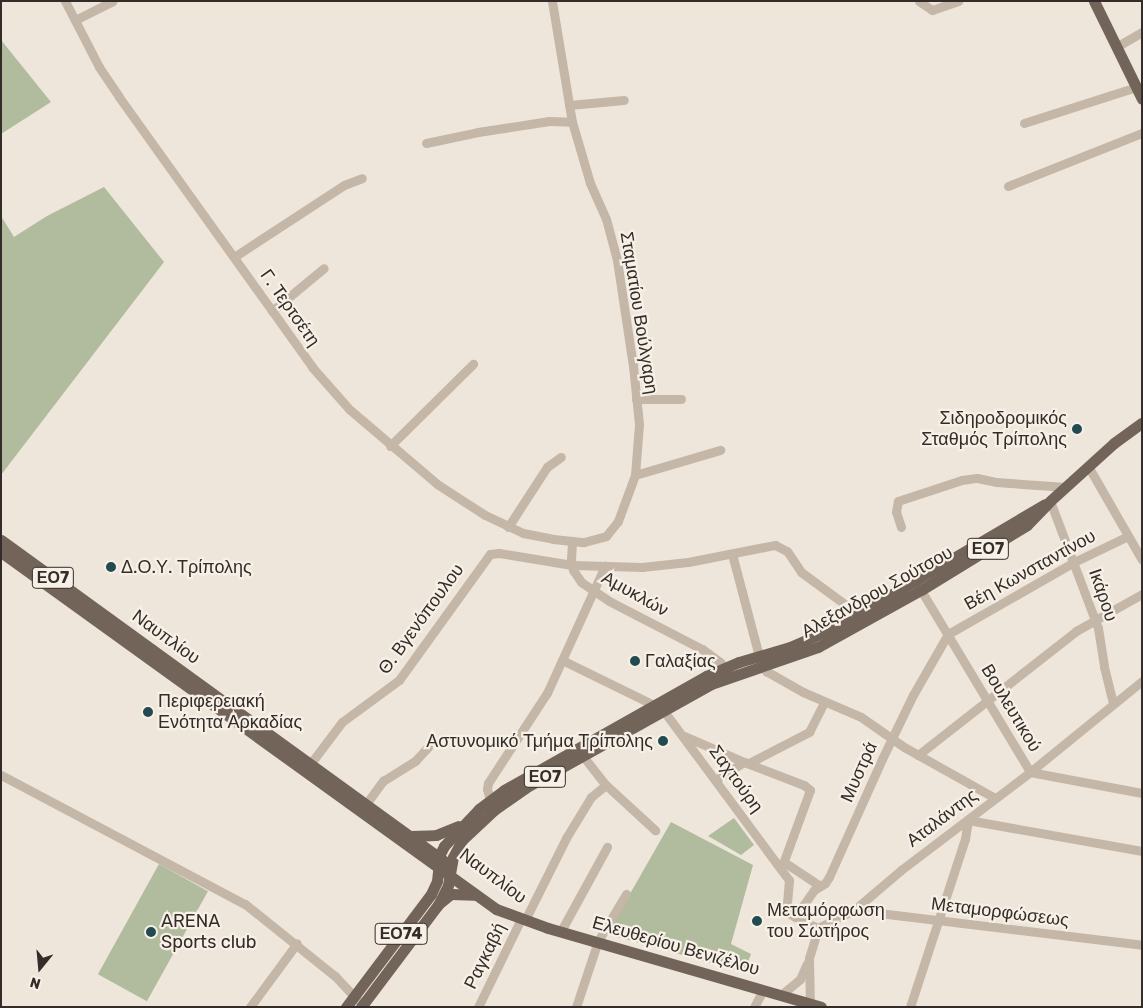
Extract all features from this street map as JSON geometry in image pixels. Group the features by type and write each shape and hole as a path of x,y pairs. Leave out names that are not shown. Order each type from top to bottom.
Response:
{"main road":[{"path":"1094,1 1142,99"},
{"name":"Αλεξανδρου Σούτσου","path":"439,863 444,846 466,821 490,800 521,778 727,672 818,647 918,586 1020,517 1050,501 1114,443 1142,423"},
{"name":"Ναυπλίου","path":"1,540 410,836 439,863"},
{"name":"Ναυπλίου","path":"1,552 450,871 523,920"},
{"name":"Αλεξανδρου Σούτσου","path":"761,662 918,586"},
{"name":"Αλεξανδρου Σούτσου","path":"450,871 455,852 462,840 486,815 525,788 583,756 657,707"},
{"name":"ΕΟ7","path":"410,836 426,838 436,836 466,821"},
{"name":"ΕΟ74","path":"346,1007 431,894 437,881 439,863"},
{"name":"Ναυπλίου","path":"450,871 496,909 523,920"},
{"name":"ΕΟ74","path":"362,1006 438,905 450,871"},
{"path":"438,905 451,894 467,893 478,896"},
{"name":"Ελευθερίου Βενιζέλου","path":"523,920 814,1006"}],"street":[{"name":"Γ. Τερτσέτη","path":"65,1 99,67 119,97 331,390 390,446 438,484 508,526 541,537 572,541"},
{"path":"75,20 113,1"},
{"name":"Σταματίου Βούλγαρη","path":"552,1 572,122 590,183 606,219 617,260 636,399 639,448 635,475 623,510 611,531 595,540 572,541"},
{"path":"919,1 928,9 934,10 958,1"},
{"path":"1116,47 1142,32"},
{"path":"1024,124 1136,87"},
{"path":"569,105 624,100"},
{"path":"426,143 478,132 549,121 572,122"},
{"path":"1008,186 1142,133"},
{"path":"234,257 344,185 362,178"},
{"path":"272,311 324,268"},
{"path":"390,446 473,364"},
{"path":"636,399 681,399"},
{"path":"635,475 720,450"},
{"path":"508,526 547,468 560,457"},
{"path":"1088,466 1142,560"},
{"path":"901,527 896,512 898,501 962,480 977,478 996,482 1066,487"},
{"name":"Ικάρου","path":"1050,501 1095,619 1113,703"},
{"name":"Βέη Κωνσταντίνου","path":"948,634 1074,562 1128,536"},
{"path":"572,541 570,551 572,565 605,566 665,566 775,545 782,547 801,572 841,601 855,617"},
{"name":"Θ. Βγενόπουλου","path":"311,763 342,722 399,680 490,554 499,553 572,565"},
{"path":"732,554 761,662 778,680 861,718 918,755 995,798"},
{"name":"Αμυκλών","path":"572,565 578,578 593,591 692,644 715,658 727,672"},
{"path":"490,800 487,789 488,783 540,706 605,566"},
{"name":"Βουλευτικού","path":"918,586 988,699 1030,772 1142,793"},
{"path":"918,755 1071,634 1142,594"},
{"name":"Μυστρά","path":"795,917 814,890 825,884 838,861 892,739 948,634"},
{"path":"562,660 657,707"},
{"name":"Αταλάντης","path":"818,928 854,910 901,870 1030,772 1142,681"},
{"path":"715,780 809,732 824,702"},
{"name":"Σαχτούρη","path":"657,707 684,736 715,780 783,866"},
{"path":"684,736 804,785 810,790 783,866 788,880 786,912 818,928 800,979 781,995"},
{"path":"366,804 383,781 415,761 428,747"},
{"path":"583,756 606,785 654,830"},
{"path":"1,775 219,888 258,913 297,944 341,981 362,1006"},
{"name":"Ραγκαβή","path":"478,1007 566,838 591,797 606,785"},
{"path":"910,1007 965,839 968,820 1142,851"},
{"path":"561,931 607,847"},
{"path":"783,866 820,886"},
{"path":"576,1007 598,941 626,894"},
{"name":"Μεταμορφώσεως","path":"854,910 1142,945"},
{"path":"250,1007 297,944"},
{"path":"809,958 814,1006"},
{"path":"754,1007 763,990"}],"green space":[{"path":"1,40 51,102 1,134"},
{"path":"104,187 164,262 1,475 1,216 14,237 47,216"},
{"path":"734,818 754,845 741,855 708,836"},
{"path":"671,822 753,865 731,944 751,954 744,972 607,934"},
{"name":"ARENA Sports club","path":"159,864 208,891 147,1001 98,974"}],"place":[{"name":"Σιδηροδρομικός Σταθμός Τρίπολης","path":"1077,429"},
{"name":"Δ.Ο.Υ. Τρίπολης","path":"111,567"},
{"name":"Γαλαξίας","path":"635,661"},
{"name":"Περιφερειακή Ενότητα Αρκαδίας","path":"148,712"},
{"name":"Αστυνομικό Τμήμα Τρίπολης","path":"663,741"},
{"name":"Μεταμόρφωση του Σωτήρος","path":"757,921"},
{"name":"ARENA Sports club","path":"151,932"}]}
